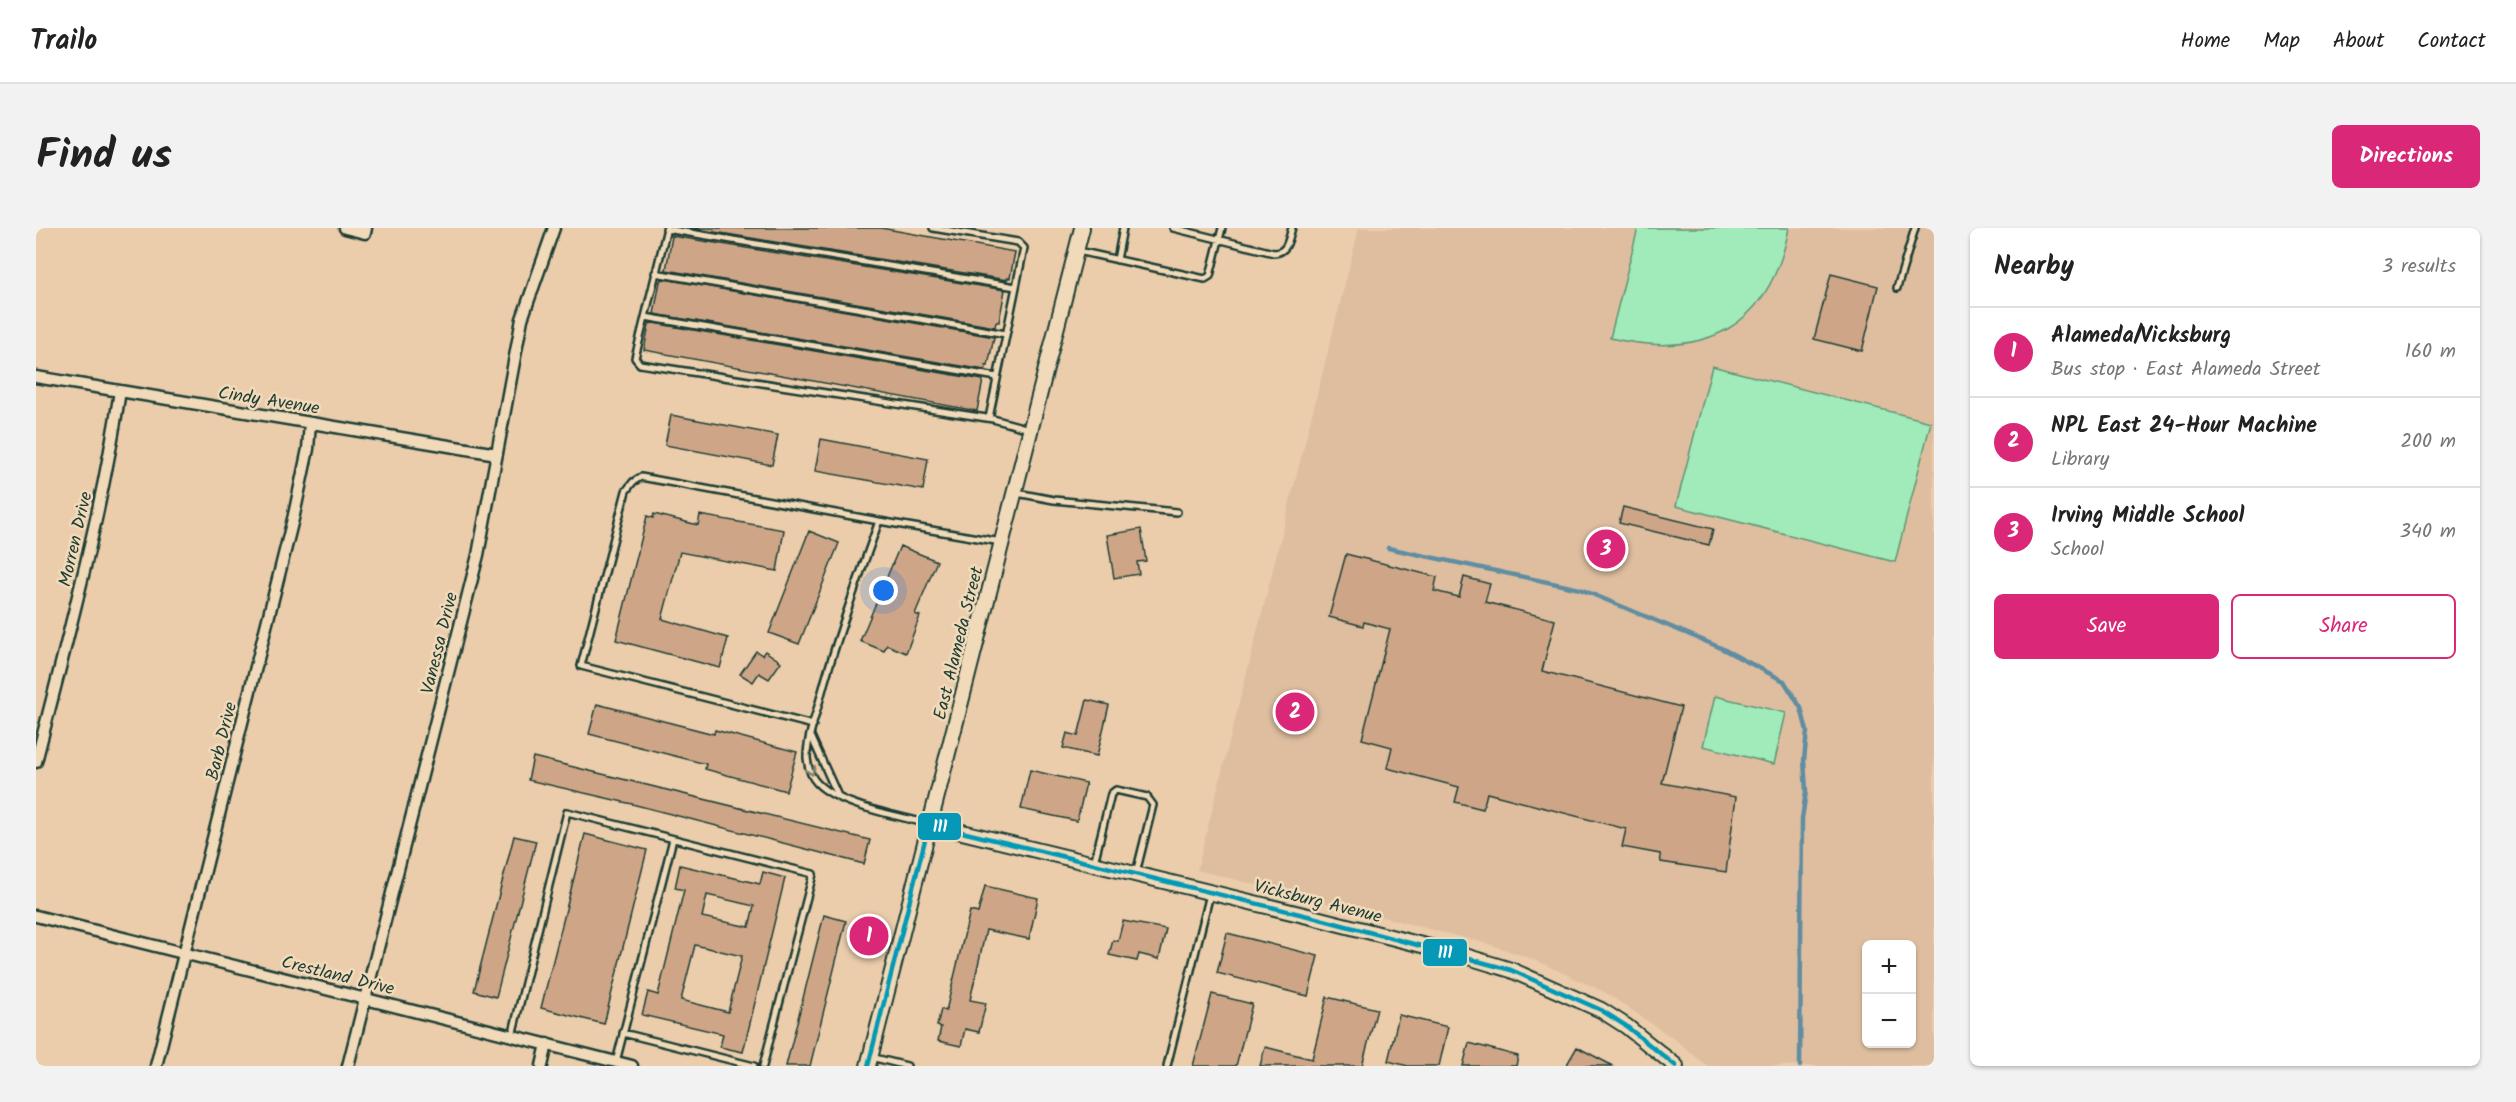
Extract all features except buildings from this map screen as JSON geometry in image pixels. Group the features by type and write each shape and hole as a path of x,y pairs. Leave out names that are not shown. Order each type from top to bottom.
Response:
{"street":[{"path":"345,228 365,231"},
{"name":"Vanessa Drive","path":"348,1066 478,555 522,320 554,228"},
{"name":"East Alameda Street","path":"869,1061 1082,228"},
{"name":"Cindy Avenue","path":"36,377 497,454"},
{"name":"Morren Drive","path":"36,762 97,522 120,391"},
{"name":"Barb Drive","path":"156,1066 294,515 308,449 310,423"},
{"name":"Vicksburg Avenue","path":"929,824 1210,892 1465,956 1511,970 1601,1010 1626,1026 1676,1066"},
{"name":"Crestland Drive","path":"36,916 632,1066"},
{"path":"542,1066 548,1044"}],"lane":[{"path":"933,228 1018,242 1024,248 989,418"},
{"path":"1117,260 1124,228"},
{"path":"1173,228 1274,254 1281,253 1286,247 1292,228"},
{"path":"1076,251 1205,279 1210,276 1222,228"},
{"path":"1897,288 1915,228"},
{"path":"1016,287 667,229 635,358 640,364 989,418 1031,429"},
{"path":"656,273 1006,334"},
{"path":"645,317 997,377"},
{"path":"813,725 581,666 626,491 633,482 641,477 1002,542"},
{"path":"1015,493 1054,500 1177,512"},
{"path":"879,521 836,644 813,725 807,756 808,768 815,781 838,796 862,806 929,824"},
{"path":"811,734 838,796"},
{"path":"1094,864 1111,794 1116,790 1147,797 1153,805 1135,874"},
{"path":"512,1035 567,812 813,874 763,1066"},
{"path":"616,1062 673,839"},
{"path":"1167,1066 1210,892"},
{"path":"623,1034 754,1066"},
{"path":"869,1061 907,1066"}],"shaded area":[{"path":"1359,228 1934,228 1934,1066 1707,1066 1677,1041 1606,993 1537,961 1492,945 1197,870"}],"green space":[{"path":"1638,228 1789,228 1780,262 1766,290 1749,313 1728,329 1703,339 1675,344 1644,344 1610,338"},
{"path":"1712,366 1931,422 1895,562 1676,506"},
{"path":"1715,696 1786,713 1774,764 1703,746"}],"waterway":[{"path":"1388,548 1580,589 1719,647 1784,681 1801,708 1807,731 1804,760 1806,791 1802,819 1800,1066"}],"transit line":[{"name":"111","path":"868,1066 929,824 1316,918 1511,970 1601,1010 1626,1026 1676,1066"}],"place":[{"name":"Irving Middle School","path":"1606,549"},
{"name":"NPL East 24-Hour Machine","path":"1295,712"},
{"name":"Alameda/Vicksburg","path":"869,936"}]}
